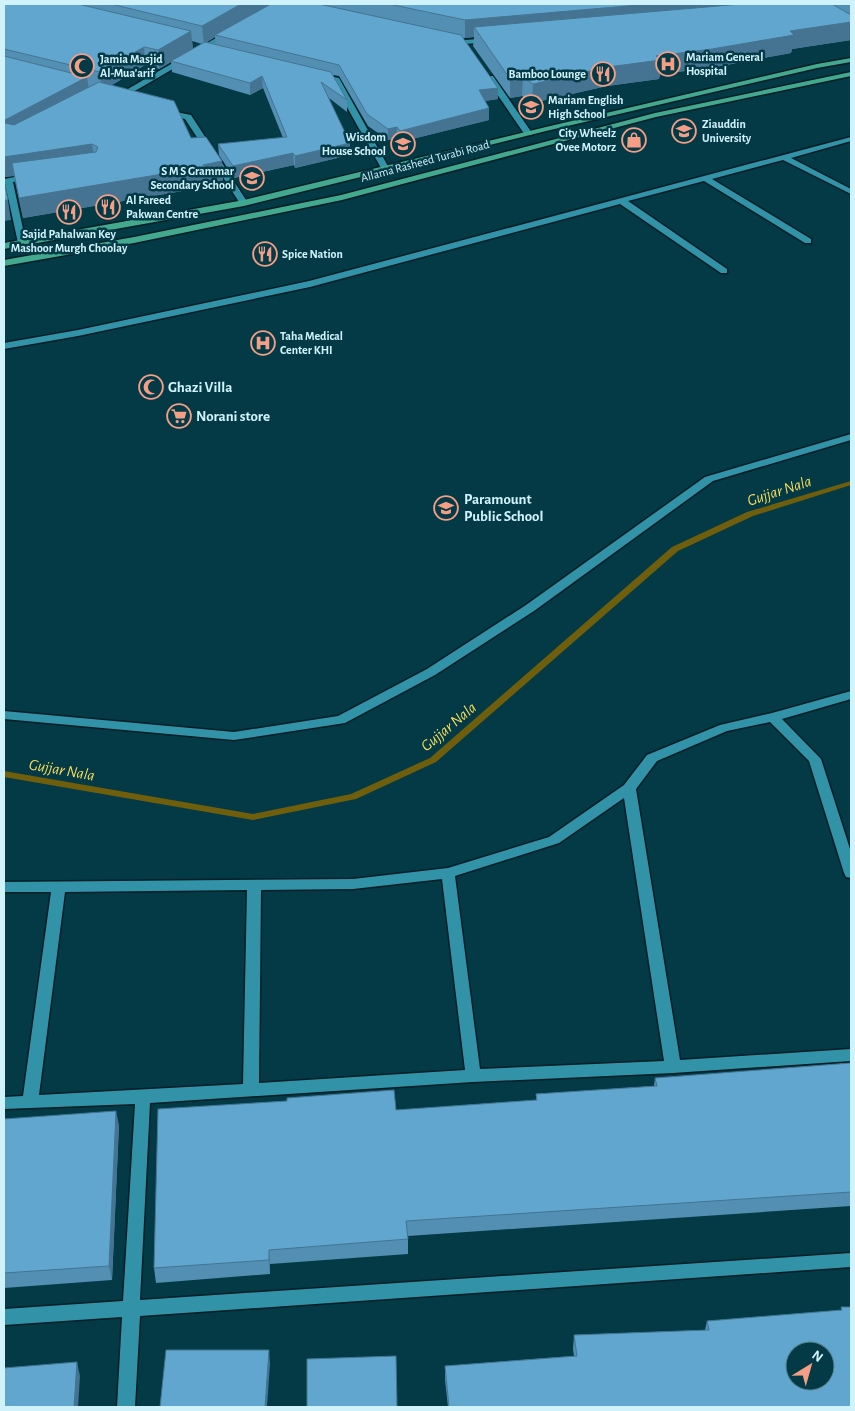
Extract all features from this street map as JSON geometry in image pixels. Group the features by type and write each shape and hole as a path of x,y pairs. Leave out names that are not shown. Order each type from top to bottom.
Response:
{"main road":[{"name":"Allama Rasheed Turabi Road","path":"4,246 244,203 528,133 807,68 851,60"},
{"name":"Allama Rasheed Turabi Road","path":"4,263 134,240 342,197 655,114 851,74"}],"street":[{"path":"124,101 112,98 240,28"},
{"path":"446,38 465,42 504,39"},
{"path":"465,42 470,50"},
{"path":"196,45 215,50"},
{"path":"308,73 336,80 385,168"},
{"path":"487,74 528,133"},
{"path":"152,108 188,117 244,203"},
{"path":"4,346 78,333 310,284 623,202 782,156 851,139"},
{"path":"782,156 851,192"},
{"path":"22,243 6,181 37,176"},
{"path":"705,178 808,241"},
{"path":"623,202 724,271"},
{"path":"4,715 234,736 341,720 431,672 530,608 709,479 851,437"},
{"path":"4,887 353,884 448,873 554,840 629,788 652,758 724,728 773,717 851,695"},
{"path":"773,717 814,759 851,873"},
{"path":"629,788 673,1067"},
{"path":"448,873 473,1076"},
{"path":"251,1089 254,885"},
{"path":"30,1102 59,887"},
{"path":"4,1103 144,1097 251,1089 673,1067 851,1055"},
{"path":"126,1407 144,1097"},
{"path":"4,1317 851,1260"}],"building":[{"path":"4,4 78,4 191,31 158,50 144,47 100,72 4,49"},
{"path":"111,4 241,4 202,26"},
{"path":"271,4 319,4 461,35 498,88 479,90 489,108 400,131 397,127 388,129 367,114 339,65 215,35"},
{"path":"389,4 650,4 465,20"},
{"path":"741,4 832,4 851,15 851,22 790,31 794,35 712,49 656,56 661,60 608,67 533,84 523,77 510,79 474,27"},
{"path":"205,42 331,72 347,100 321,82 350,143 295,156 293,153 233,166 218,144 287,137 262,76 250,83 171,61"},
{"path":"4,56 87,77 5,120 5,123 14,125 99,82 174,101 191,138 206,137 222,161 203,165 204,167 19,198 12,163 96,152 98,147 92,144 4,157"},
{"path":"4,180 8,200 4,200"},
{"path":"851,1063 851,1192 406,1221 408,1239 269,1250 269,1260 154,1268 158,1109 287,1101 287,1098 394,1090 396,1110 537,1100 536,1094 657,1086 655,1078"},
{"path":"116,1111 109,1266 4,1273 4,1119"},
{"path":"841,1307 851,1307 851,1407 449,1407 445,1366 577,1356 574,1335 709,1330 707,1321 842,1310"},
{"path":"166,1350 269,1350 265,1407 160,1407"},
{"path":"396,1356 397,1407 307,1407 307,1359"},
{"path":"77,1362 74,1407 4,1407 4,1368"}],"waterway":[{"name":"Gujjar Nala","path":"4,774 253,817 353,797 433,760 675,549 750,514 851,483"}],"place":[{"name":"Mariam General Hospital","path":"668,64"},
{"name":"Jamia Masjid Al-Mua'arif","path":"82,66"},
{"name":"Bamboo Lounge","path":"603,74"},
{"name":"Mariam English High School","path":"531,107"},
{"name":"Ziauddin University","path":"684,131"},
{"name":"City Wheelz Ovee Motorz","path":"634,140"},
{"name":"Wisdom House School","path":"403,144"},
{"name":"S M S Grammar Secondary School","path":"252,178"},
{"name":"Al Fareed Pakwan Centre","path":"108,207"},
{"name":"Sajid Pahalwan Key Mashoor Murgh Choolay","path":"69,212"},
{"name":"Spice Nation","path":"265,254"},
{"name":"Taha Medical Center KHI","path":"263,343"},
{"name":"Ghazi Villa","path":"151,387"},
{"name":"Norani store","path":"179,416"},
{"name":"Paramount Public School","path":"446,508"}]}
